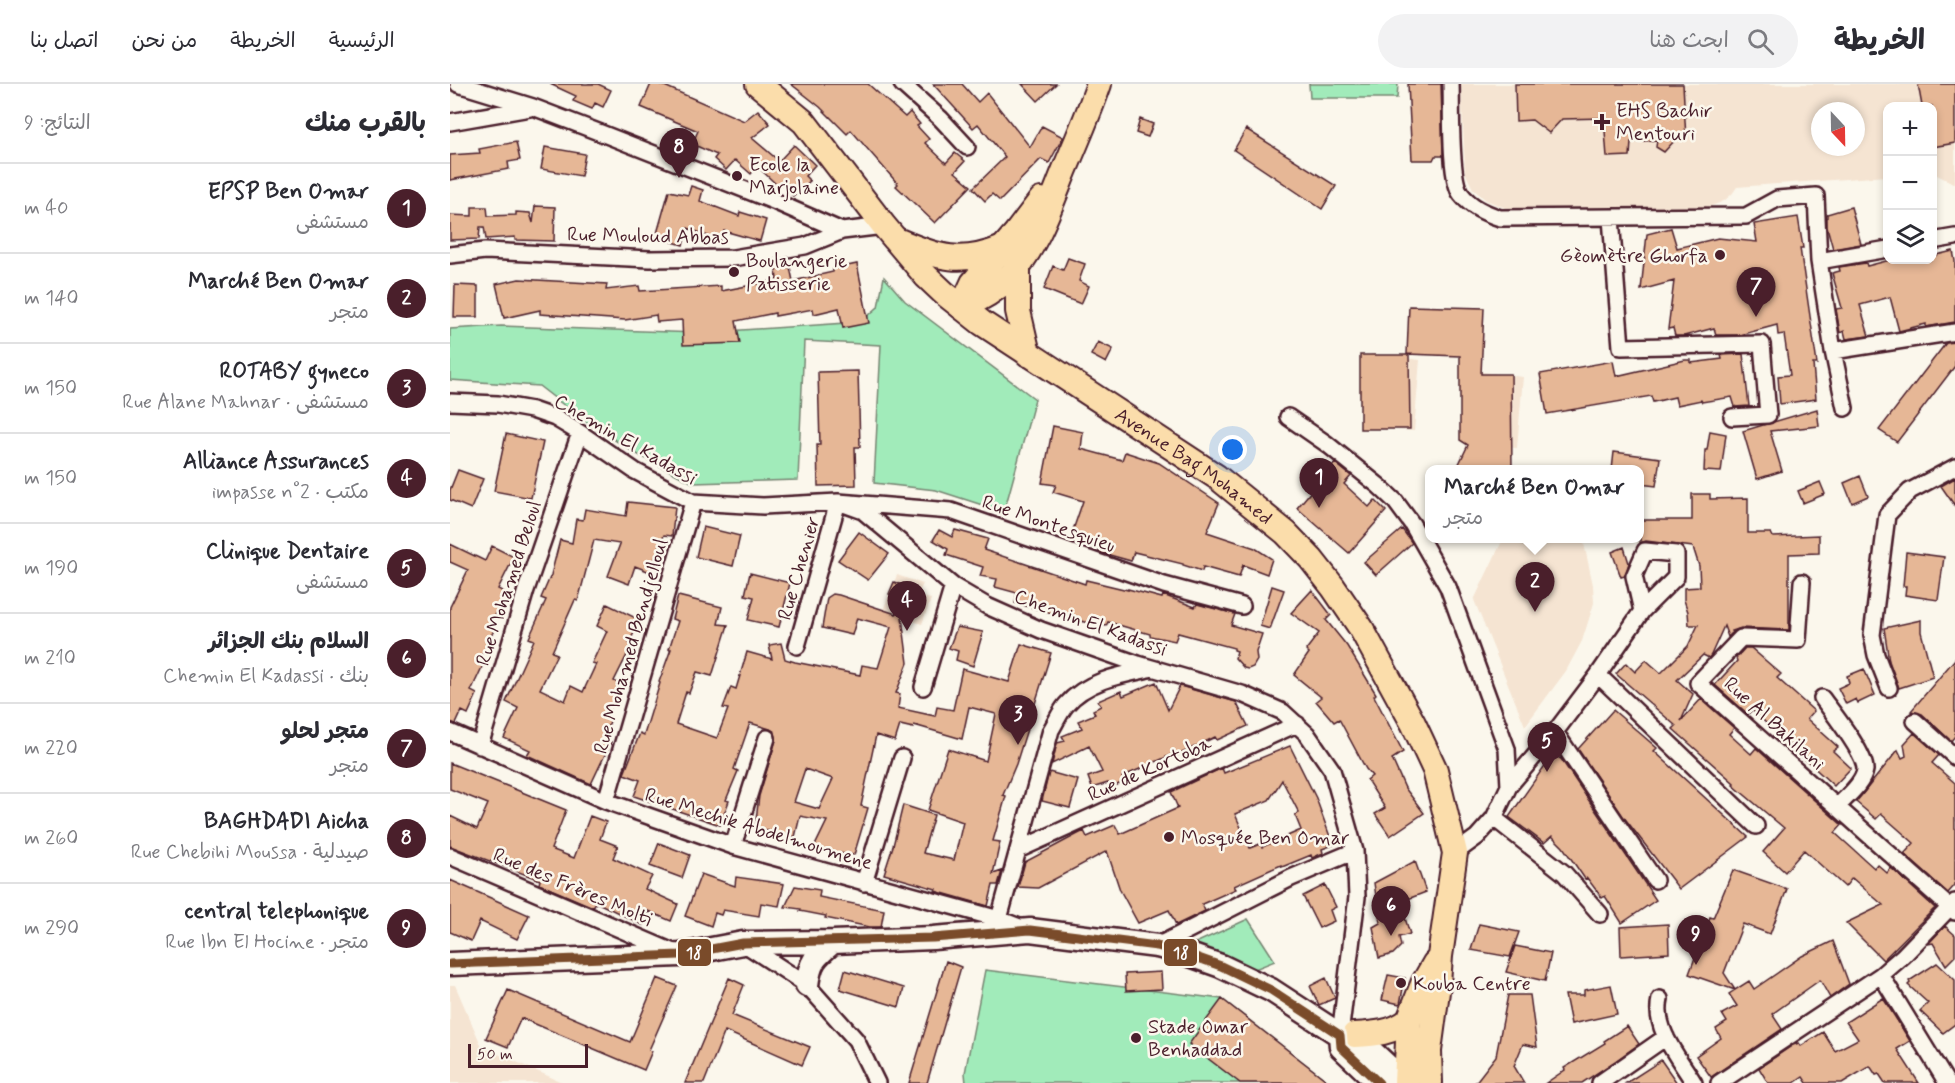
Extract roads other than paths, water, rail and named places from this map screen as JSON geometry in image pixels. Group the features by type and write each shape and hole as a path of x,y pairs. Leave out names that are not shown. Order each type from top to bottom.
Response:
{"main road":[{"name":"Avenue Bag Mohamed","path":"758,84 804,122 928,278 962,308 1028,354 1217,477 1286,532 1311,559 1360,628 1413,723 1435,770 1455,853 1440,956 1430,1051 1430,1083"},
{"path":"962,308 973,283 1010,257 1029,218 1072,153 1099,84"},
{"path":"890,233 939,257 955,259 987,255 1010,257"},
{"path":"1010,257 1018,310 1028,354"},
{"path":"450,964 680,955 743,943 933,938 1030,930 1157,946 1221,966 1271,990 1347,1035 1406,1083"},
{"path":"807,985 812,962 833,942"},
{"path":"1406,1083 1409,1020 1423,984 1440,956"},
{"path":"1347,1035 1392,1030 1401,1027 1409,1020"},
{"path":"1347,1035 1341,1047 1379,1083"}],"street":[{"path":"458,84 499,91 533,107 765,198 842,231 890,233"},
{"path":"902,84 941,119 967,147"},
{"path":"1451,84 1453,164 1460,193 1480,211 1500,218 1746,216 1777,199 1816,196 1819,261 1833,351 1845,408"},
{"path":"450,122 533,107"},
{"path":"1611,218 1621,347 1762,344 1768,415 1732,417"},
{"name":"Rue Mouloud Abbas","path":"450,255 485,251 650,259 733,258 806,246 842,231"},
{"path":"1937,240 1955,237"},
{"path":"1819,261 1883,250"},
{"path":"1833,351 1955,332"},
{"name":"Chemin El Kadassi","path":"450,402 498,404 532,410 555,418 635,471 693,502 763,506 838,502 863,511 953,586 987,606 1041,630 1153,668 1242,694 1283,712 1307,734 1332,770 1355,851 1357,897 1347,1035"},
{"path":"1288,417 1379,486 1395,501 1412,524 1448,587 1459,616 1507,749 1509,786"},
{"name":"Rue Mohamed Beloul","path":"480,746 526,590 580,433"},
{"path":"1889,688 1876,655 1872,635 1887,515 1910,491 1955,467"},
{"name":"Rue Mohamed Bendjelloul","path":"606,801 693,502"},
{"name":"Rue Montesquieu","path":"838,502 951,512 1164,585 1242,606"},
{"name":"Rue Chenier","path":"797,646 838,502"},
{"name":"Rue Al Bakilani","path":"1802,582 1798,640 1741,638 1698,683 1953,907"},
{"path":"923,687 953,586"},
{"path":"1455,853 1477,837 1494,818 1509,786 1555,732 1642,611"},
{"path":"999,920 1051,730 1066,705 1086,688 1095,684 1115,676 1153,668"},
{"path":"1598,675 1756,826"},
{"path":"1822,698 1862,757 1865,770 1859,782 1837,807"},
{"path":"1915,721 1955,757"},
{"name":"Rue de Kortoba","path":"1018,850 1297,724"},
{"name":"Rue Mechik Abdelmoumene","path":"450,732 606,801 733,846 1030,930"},
{"path":"1555,732 1655,880"},
{"path":"733,846 766,738"},
{"path":"864,883 902,758"},
{"path":"1494,818 1564,873 1600,914"},
{"path":"1157,946 1291,878 1355,851"},
{"name":"Rue des Frères Molti","path":"450,856 680,955"},
{"path":"1719,1083 1881,975 1953,907"},
{"path":"743,943 807,985 856,1040 877,1083"},
{"path":"1881,975 1947,1083"},
{"path":"1660,999 1658,1016 1666,1037 1694,1083"},
{"path":"1600,1083 1666,1037"}],"place":[{"name":"EHS Bachir Mentouri","path":"1602,122"},
{"name":"Ecole la Marjolaine","path":"737,176"},
{"name":"BAGHDADI Aicha","path":"679,178"},
{"name":"Gèomètre Ghorfa","path":"1720,255"},
{"name":"Boulangerie Patisserie","path":"734,272"},
{"name":"متجر لحلو","path":"1756,317"},
{"name":"EPSP Ben Omar","path":"1319,508"},
{"name":"Marché Ben Omar","path":"1535,612"},
{"name":"Alliance Assurances","path":"907,631"},
{"name":"ROTABY gyneco","path":"1018,745"},
{"name":"Clinique Dentaire","path":"1547,772"},
{"name":"Mosquée Ben Omar","path":"1169,837"},
{"name":"السلام بنك الجزائر","path":"1391,936"},
{"name":"central telephonique","path":"1696,965"},
{"name":"Kouba Centre","path":"1401,983"},
{"name":"Stade Omar Benhaddad","path":"1136,1038"}]}
